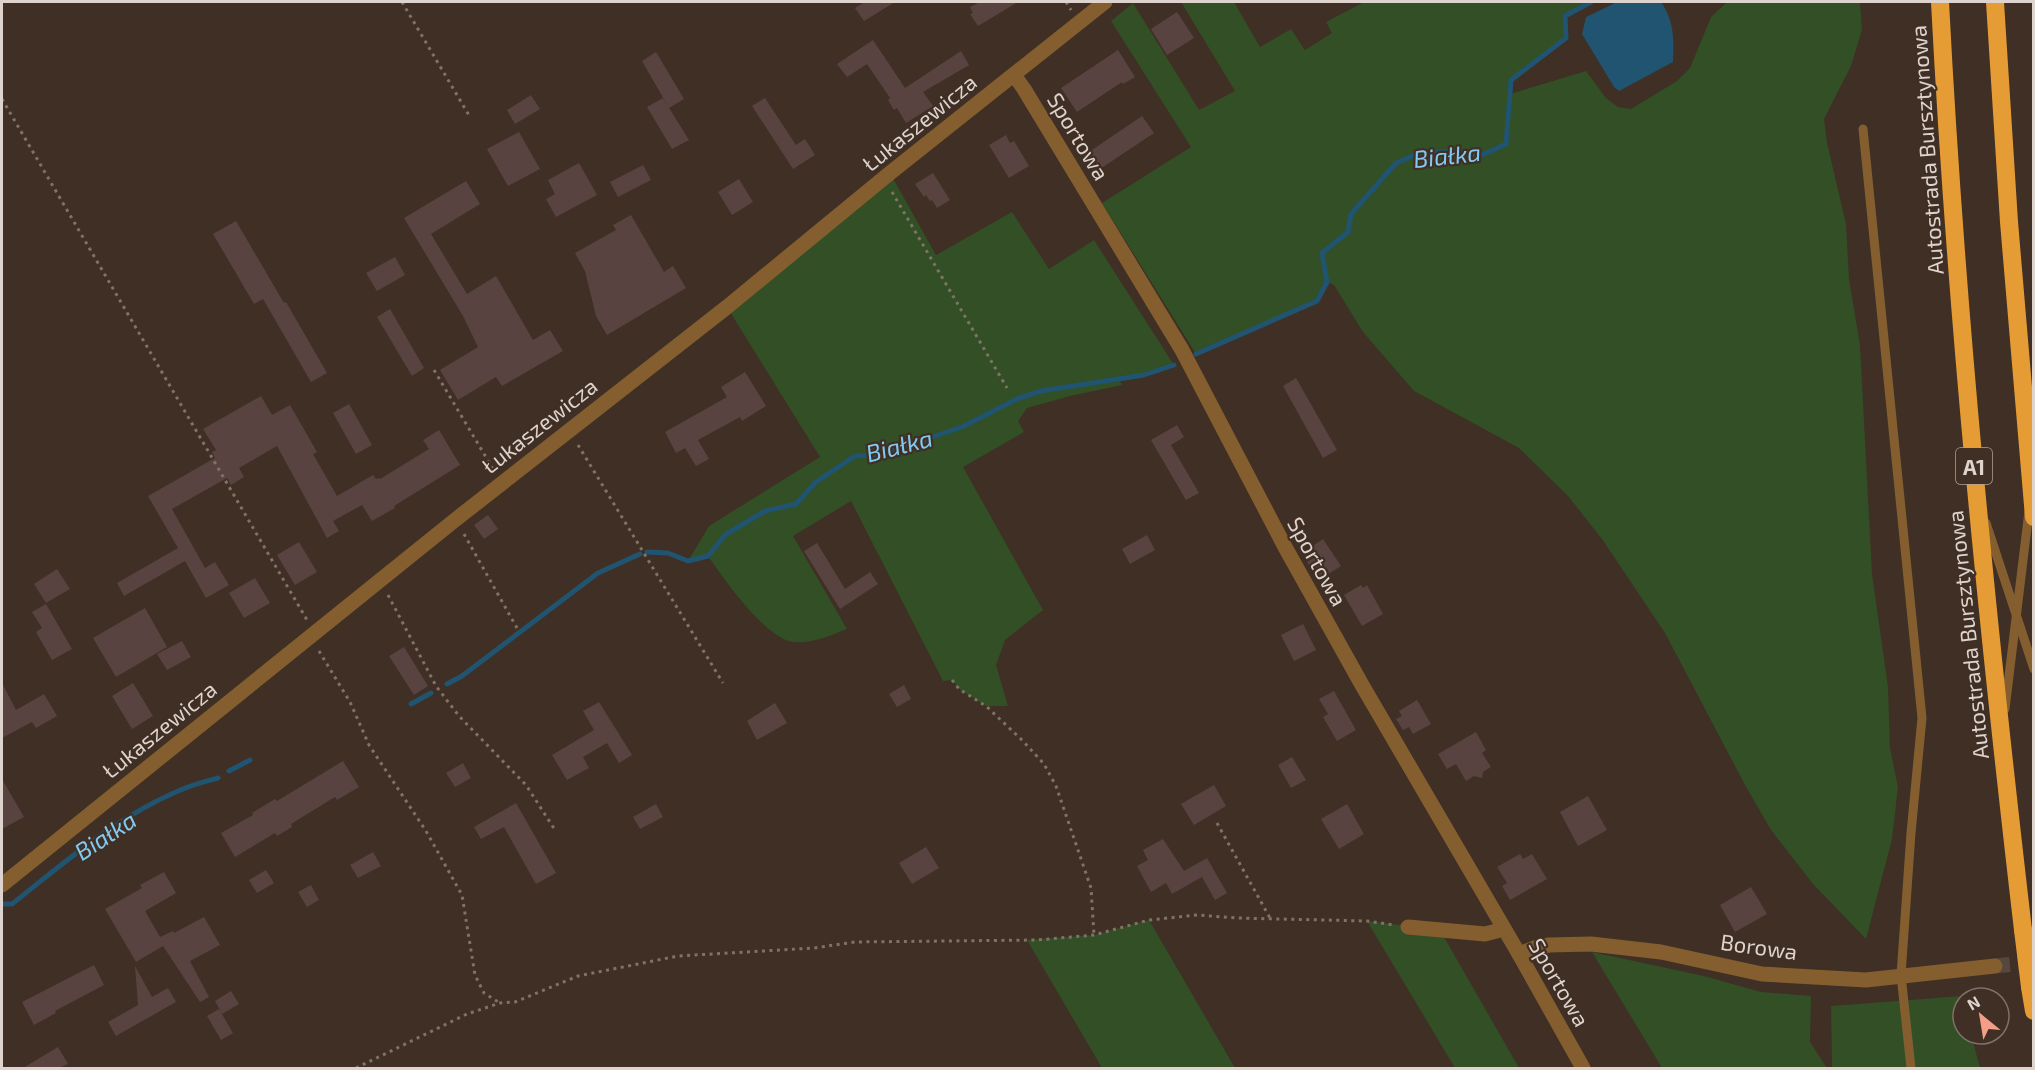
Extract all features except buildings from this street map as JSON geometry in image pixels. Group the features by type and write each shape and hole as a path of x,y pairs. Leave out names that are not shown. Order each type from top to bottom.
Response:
{"highway":[{"name":"Autostrada Bursztynowa","path":"1940,2 1954,225 1977,496 2023,930 2034,1011"},
{"path":"1995,2 2010,240 2034,518"}],"street":[{"name":"Łukaszewicza","path":"2,885 455,520 727,307 1105,2"},
{"name":"Sportowa","path":"1014,75 1182,350 1285,547 1340,646 1583,1068"},
{"path":"1408,927 1485,933 1503,928"},
{"name":"Borowa","path":"1519,954 1549,945 1591,944 1661,952 1762,974 1866,980 1995,966"}],"lane":[{"path":"1863,129 1922,718 1901,975 1911,1068"},
{"path":"2002,740 2031,491"},
{"path":"1977,496 2034,669"}],"path":[{"path":"402,2 470,117"},
{"path":"2,99 313,635 350,702 369,746 426,831 462,896 476,975 484,993 500,1003"},
{"path":"882,181 892,191 1006,388"},
{"path":"434,370 501,484"},
{"path":"567,432 580,449 723,683"},
{"path":"455,520 517,628"},
{"path":"380,580 436,686 459,716 526,785 555,830"},
{"path":"952,680 959,689 986,706 1044,764 1056,786 1091,888 1094,935"},
{"path":"1217,823 1269,918"},
{"path":"356,1068 467,1014 500,1003 515,1002 578,976 678,956 814,948 855,942 994,941 1094,935 1149,920 1197,915 1367,921 1408,927"}],"green space":[{"path":"1181,2 1234,2 1260,47 1291,29 1305,50 1332,33 1326,22 1364,2 1591,2 1565,16 1566,38 1511,80 1510,94 1586,71 1606,98 1618,107 1631,109 1677,81 1690,68 1711,17 1727,2 1860,2 1862,30 1851,66 1824,119 1827,143 1846,224 1849,279 1860,345 1872,574 1888,687 1890,748 1898,787 1892,839 1866,939 1813,884 1771,830 1665,633 1602,539 1568,496 1519,448 1414,391 1363,332 1334,285 1327,282 1317,301 1196,354 1102,203 1191,147 1111,21 1133,3 1199,110 1235,91"},
{"path":"890,173 936,255 1012,212 1049,269 1094,240 1174,365 1145,375 1119,379 1122,385 1027,408 1018,421 1024,432 963,467 1043,610 1005,640 996,665 1008,706 986,706 959,689 952,680 943,681 851,501 793,536 847,629 827,637 800,642 782,638 770,630 746,606 708,556 688,561 709,526 820,457 727,307"},
{"path":"1149,920 1235,1068 1102,1068 1027,940 1094,935"},
{"path":"1367,921 1440,930 1519,1068 1455,1068"},
{"path":"1592,952 1704,976 1761,992 1811,996 1810,1042 1827,1068 1662,1068"},
{"path":"1951,997 1951,1046 1974,1046 1980,1068 1832,1068 1831,1006"}],"water":[{"path":"1617,2 1661,2 1671,23 1673,46 1673,62 1619,91 1614,87 1582,34 1586,17"}],"waterway":[{"name":"Białka","path":"1196,354 1317,301 1327,282 1322,253 1348,232 1351,214 1396,163 1415,155 1450,151 1482,155 1506,144 1511,80 1566,38 1565,16 1591,2"},
{"name":"Białka","path":"647,552 668,553 688,561 708,556 725,535 765,511 796,504 816,482 855,456 878,455 962,427 1019,398 1041,391 1144,375 1174,365"},
{"name":"Białka","path":"447,684 462,676 598,573 640,554"},
{"name":"Białka","path":"411,704 431,693"},
{"name":"Białka","path":"229,771 250,760"},
{"name":"Białka","path":"2,904 12,904 93,840 137,812 187,787 218,778"}],"tunnel":[{"path":"1995,966 2034,962"}]}
